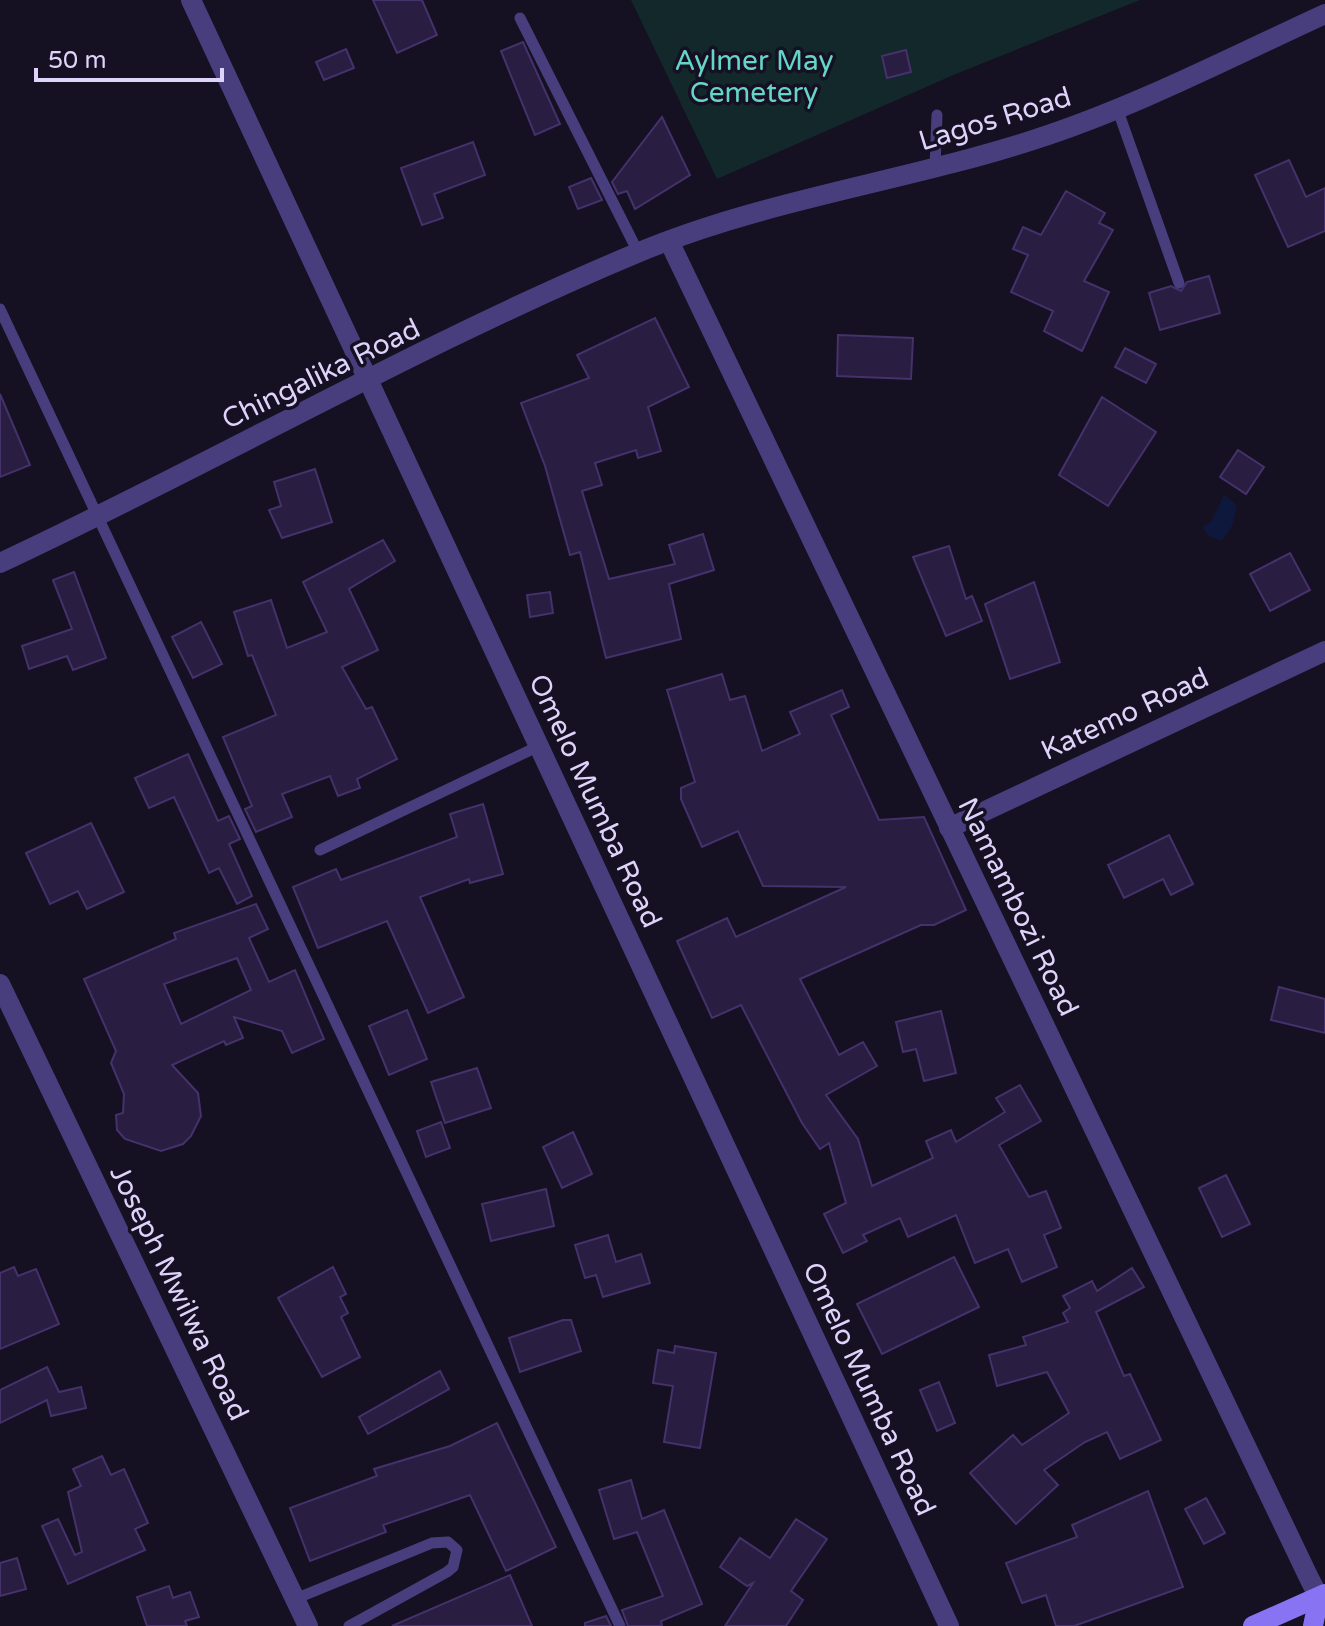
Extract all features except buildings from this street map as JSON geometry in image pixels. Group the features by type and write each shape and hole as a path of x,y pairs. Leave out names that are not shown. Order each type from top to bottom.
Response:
{"main road":[{"path":"1253,1626 1323,1597"},
{"path":"1313,1626 1323,1597"}],"street":[{"name":"Omelo Mumba Road","path":"191,0 949,1626"},
{"name":"Lagos Road","path":"669,241 1035,140 1117,108 1325,14"},
{"name":"Chingalika Road","path":"0,563 97,518 368,380 638,252 669,241"},
{"name":"Namambozi Road","path":"669,241 949,828 1323,1597"},
{"name":"Katemo Road","path":"949,828 1325,651"},
{"name":"Joseph Mwilwa Road","path":"0,984 308,1626"}],"lane":[{"path":"520,18 638,252"},
{"path":"1117,108 1179,283"},
{"path":"935,167 937,115"},
{"path":"0,309 620,1626"},
{"path":"320,850 539,746"},
{"path":"295,1599 432,1543 448,1542 457,1550 453,1567 447,1572 349,1626"}],"green space":[{"name":"Aylmer May Cemetery","path":"631,0 1140,0 958,73 717,179"}],"water":[{"path":"1224,495 1237,505 1232,526 1222,541 1209,536 1202,527 1211,522"}]}
